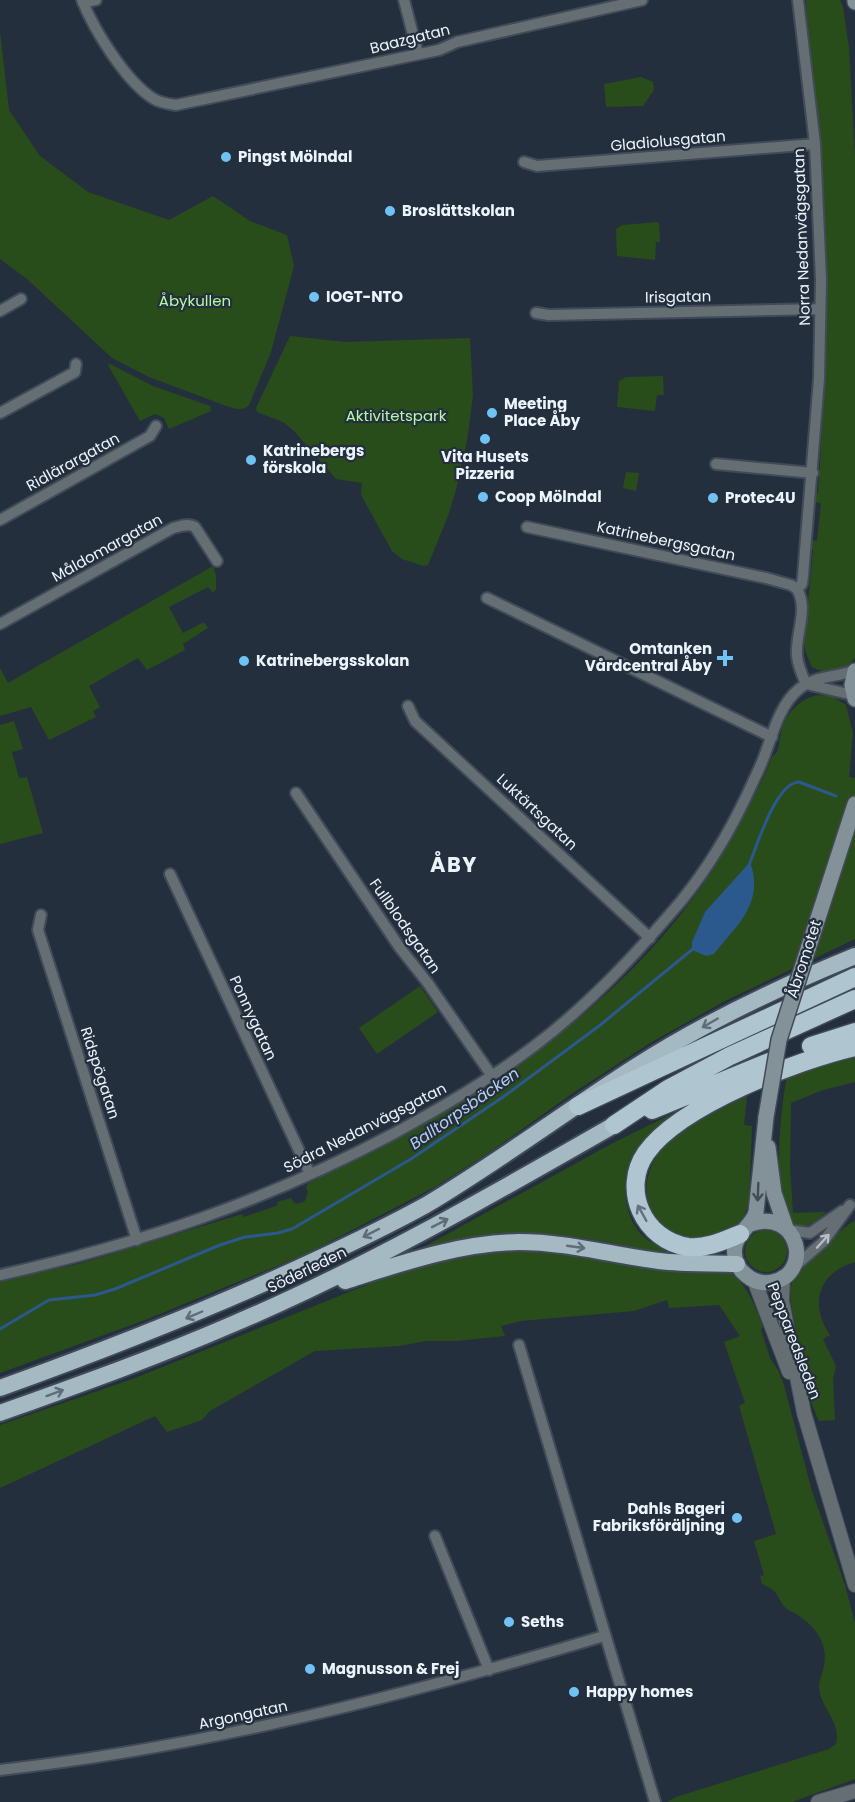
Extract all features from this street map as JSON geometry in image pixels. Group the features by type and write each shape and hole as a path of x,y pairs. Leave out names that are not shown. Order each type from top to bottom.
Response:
{"highway":[{"name":"Söderleden","path":"0,1388 195,1314 351,1243 454,1188 578,1107 634,1067 720,1017 803,976 855,956"},
{"path":"578,1107 739,1029 855,977"},
{"path":"614,1125 668,1089 730,1056 855,999"},
{"path":"614,1125 730,1077 855,1032"},
{"path":"828,1053 855,1032"},
{"path":"746,1229 700,1247 687,1247 670,1242 658,1234 637,1203 634,1190 638,1166 655,1142 671,1127 702,1108 765,1077 828,1053 855,1047"},
{"name":"Söderleden","path":"0,1413 192,1341 294,1296 469,1208 614,1125"},
{"path":"294,1296 426,1256 469,1246 518,1242 567,1246 659,1261 737,1264"}],"main road":[{"path":"854,697 852,682 855,671"},
{"name":"Åbromotet","path":"737,1264 735,1245 746,1229 758,1201 759,1173 772,1071 779,1040 855,804"},
{"name":"Åbromotet","path":"766,1117 774,1194 794,1238 797,1255 787,1274"},
{"path":"746,1229 769,1220 788,1229"},
{"path":"737,1264 741,1271 754,1280 769,1283 787,1274"}],"street":[{"path":"83,1 96,0"},
{"path":"404,0 418,54"},
{"name":"Baazgatan","path":"83,1 100,38 145,92 154,99 168,104 186,104 439,50 457,42 642,0"},
{"name":"Norra Nedanvägsgatan","path":"798,0 815,144 820,247 819,379 813,473 802,584 797,589 802,599 797,654 806,684"},
{"name":"Gladiolusgatan","path":"524,162 537,166 815,144"},
{"path":"0,311 21,299"},
{"name":"Irisgatan","path":"536,313 549,315 820,309"},
{"path":"0,413 75,372 76,364"},
{"name":"Ridlärargatan","path":"0,520 150,436 156,426"},
{"path":"716,464 813,473"},
{"name":"Måldomargatan","path":"0,624 173,528 192,525 195,527 217,561"},
{"name":"Katrinebergsgatan","path":"527,527 766,578 797,589"},
{"path":"487,598 741,724 772,737"},
{"path":"806,684 814,679 841,676 855,671"},
{"path":"806,684 854,697"},
{"name":"Södra Nedanvägsgatan","path":"0,1275 137,1240 247,1202 310,1174 423,1117 492,1076 556,1029 610,980 650,938 686,895 727,833 744,801 786,705 793,695 806,684"},
{"name":"Luktärtsgatan","path":"408,706 415,721 650,938"},
{"name":"Fullblodsgatan","path":"296,793 400,948 432,989 492,1076"},
{"name":"Ponnygatan","path":"170,874 310,1174"},
{"name":"Ridspögatan","path":"41,915 38,930 137,1240"},
{"path":"787,1274 823,1242 850,1205 810,1233 788,1229"},
{"name":"Pepparedsleden","path":"787,1274 781,1290 782,1301 804,1413"},
{"name":"Pepparedsleden","path":"754,1280 804,1413 855,1585"},
{"path":"519,1345 655,1802"},
{"path":"435,1536 489,1670"},
{"name":"Argongatan","path":"0,1770 142,1751 313,1716 489,1670 604,1636"},
{"path":"818,1802 852,1791"}],"green space":[{"path":"806,0 840,0 843,7 849,48 855,156 855,658 846,667 836,672 825,672 812,667 804,643 813,551 809,545 810,540 817,541 821,503 814,502 813,498 818,492 821,449 826,278 821,150"},
{"name":"Åbykullen","path":"0,31 9,110 40,156 88,192 169,220 213,196 250,221 287,235 294,266 271,352 247,407 240,409 229,407 149,377 112,358 27,279 0,259"},
{"path":"641,77 653,82 654,90 643,106 606,107 604,84"},
{"path":"659,222 660,242 656,242 655,260 617,256 616,229 622,225"},
{"name":"Aktivitetspark","path":"290,336 346,342 470,338 473,395 467,441 448,516 428,565 424,566 402,559 392,551 361,495 362,483 336,479 293,430 283,422 257,412 256,408"},
{"path":"108,365 153,386 210,406 211,411 169,429 164,418 155,414 140,421"},
{"path":"663,376 664,395 657,395 655,411 617,407 619,381 626,377"},
{"path":"626,472 639,473 636,491 623,488"},
{"path":"213,566 216,589 213,593 208,587 169,607 183,633 204,622 208,628 183,644 185,650 147,670 138,658 89,686 100,707 93,711 96,717 49,740 31,707 0,716 0,668 8,683"},
{"path":"819,695 832,696 846,705 853,733 849,777 855,778 855,939 725,1001 650,1043 435,1187 306,1254 145,1320 0,1373 0,1282 82,1263 242,1214 244,1217 291,1198 297,1204 305,1201 308,1183 437,1116 499,1078 558,1035 613,988 663,935 708,878 745,814 772,757 779,748 783,727 789,714 799,703"},
{"path":"14,721 23,749 12,752 19,778 27,777 43,833 0,844 0,725"},
{"path":"420,986 438,1012 377,1054 359,1028"},
{"path":"855,1056 855,1082 823,1090 791,1103 790,1167 793,1213 826,1212 805,1226 791,1222 783,1204 779,1147 787,1077"},
{"path":"747,1096 744,1125 752,1126 749,1201 746,1212 735,1227 719,1235 701,1240 676,1238 657,1220 651,1210 647,1188 652,1165 665,1145 682,1130"},
{"path":"684,1108 654,1131 638,1147 627,1170 625,1184 628,1211 641,1234 655,1244 681,1255 573,1237 534,1234 491,1236 423,1251 422,1248 613,1143"},
{"path":"855,1221 855,1262 842,1267 825,1282 819,1301 820,1312 830,1335 823,1339 836,1366 833,1378 835,1420 819,1421 808,1395 790,1289 796,1276 812,1258 832,1238"},
{"path":"766,1230 774,1231 781,1236 786,1243 786,1259 781,1266 774,1271 766,1272 758,1271 751,1266 746,1259 745,1251 746,1243 751,1236 758,1231"},
{"path":"540,1249 731,1273 746,1290 763,1326 761,1330 770,1358 784,1385 811,1488 845,1585 855,1623 855,1779 792,1802 667,1802 676,1797 829,1749 836,1744 837,1737 834,1723 819,1689 825,1658 820,1637 805,1621 784,1606 773,1590 762,1584 760,1576 764,1575 754,1541 776,1534 739,1406 745,1403 724,1342 740,1336 719,1305 669,1308 667,1300 634,1311 521,1321 501,1326 505,1336 315,1351 210,1411 202,1420 167,1432 155,1416 0,1488 0,1425 135,1378 399,1272 429,1263 483,1252"}],"water":[{"path":"750,862 754,877 754,890 746,912 739,923 714,954 706,956 692,950 692,942 705,912"}],"waterway":[{"name":"Balltorpsbäcken","path":"749,865 768,816 783,792 791,785 799,782 836,796"},
{"name":"Balltorpsbäcken","path":"0,1329 49,1300 95,1295 115,1289 220,1245 245,1237 292,1229 411,1159 503,1097 599,1026 694,948"}],"place":[{"name":"Pingst Mölndal","path":"226,157"},
{"name":"Broslättskolan","path":"390,211"},
{"name":"IOGT-NTO","path":"314,297"},
{"name":"Meeting Place Åby","path":"492,413"},
{"name":"Vita Husets Pizzeria","path":"485,439"},
{"name":"Katrinebergs förskola","path":"251,460"},
{"name":"Coop Mölndal","path":"483,497"},
{"name":"Protec4U","path":"713,498"},
{"name":"Omtanken Vårdcentral Åby","path":"725,658"},
{"name":"Katrinebergsskolan","path":"244,661"},
{"name":"Dahls Bageri Fabriksföräljning","path":"737,1518"},
{"name":"Seths","path":"509,1622"},
{"name":"Magnusson & Frej","path":"310,1669"},
{"name":"Happy homes","path":"574,1692"}],"district":[{"name":"ÅBY","path":"454,865"}]}
